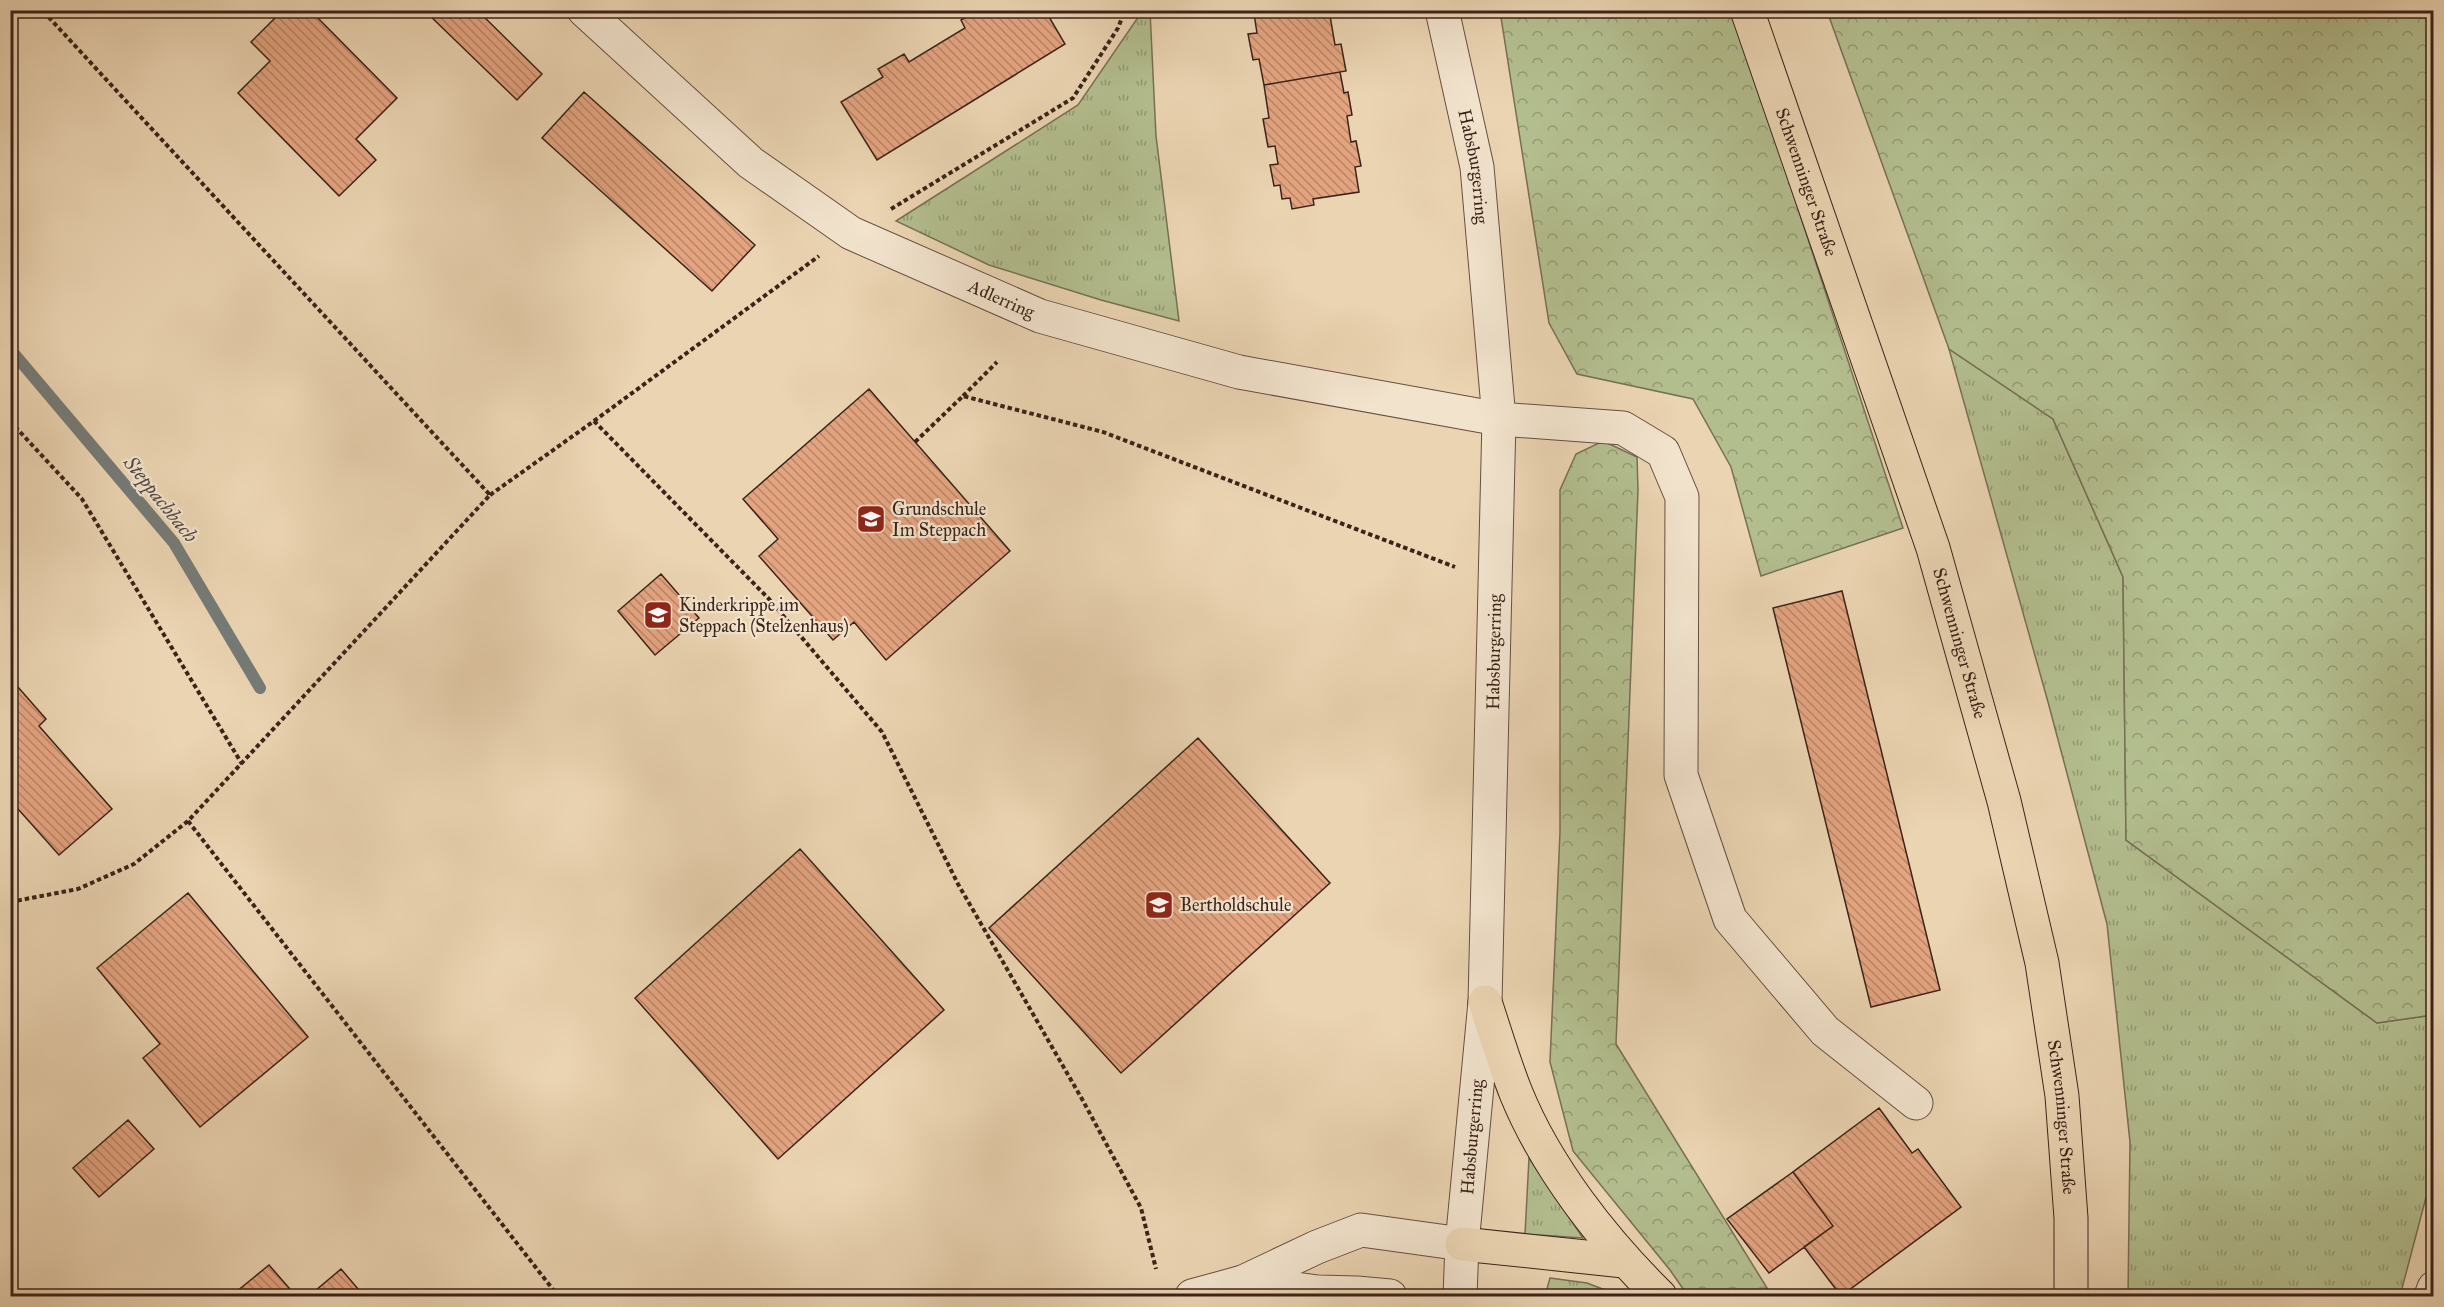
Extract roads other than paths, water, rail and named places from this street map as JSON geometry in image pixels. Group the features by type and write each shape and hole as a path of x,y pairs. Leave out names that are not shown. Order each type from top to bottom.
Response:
{"main road":[{"name":"Schwenninger Straße","path":"1747,10 1933,548 2004,801 2042,963 2062,1096 2071,1218 2071,1296"},
{"path":"1485,1002 1516,1093 1553,1165 1624,1261 1660,1296"},
{"path":"1462,1244 1624,1261"}],"street":[{"name":"Adlerring","path":"584,10 751,163 851,233 1040,316 1239,372 1499,419 1623,428 1663,452 1682,497 1681,775 1730,919 1825,1031 1916,1103"},
{"name":"Habsburgerring","path":"1442,10 1477,168 1499,419 1485,1002 1462,1244 1460,1296"},
{"path":"1193,1296 1243,1282 1317,1247 1361,1230 1462,1244"},
{"path":"1243,1282 1318,1292 1390,1296"},
{"path":"2431,1296 2433,1287"}],"waterway":[{"name":"Steppachbach","path":"10,349 174,543 260,688"}],"place":[{"name":"Grundschule Im Steppach","path":"871,519"},
{"name":"Kinderkrippe im Steppach (Stelzenhaus)","path":"658,615"},
{"name":"Bertholdschule","path":"1159,905"}]}
